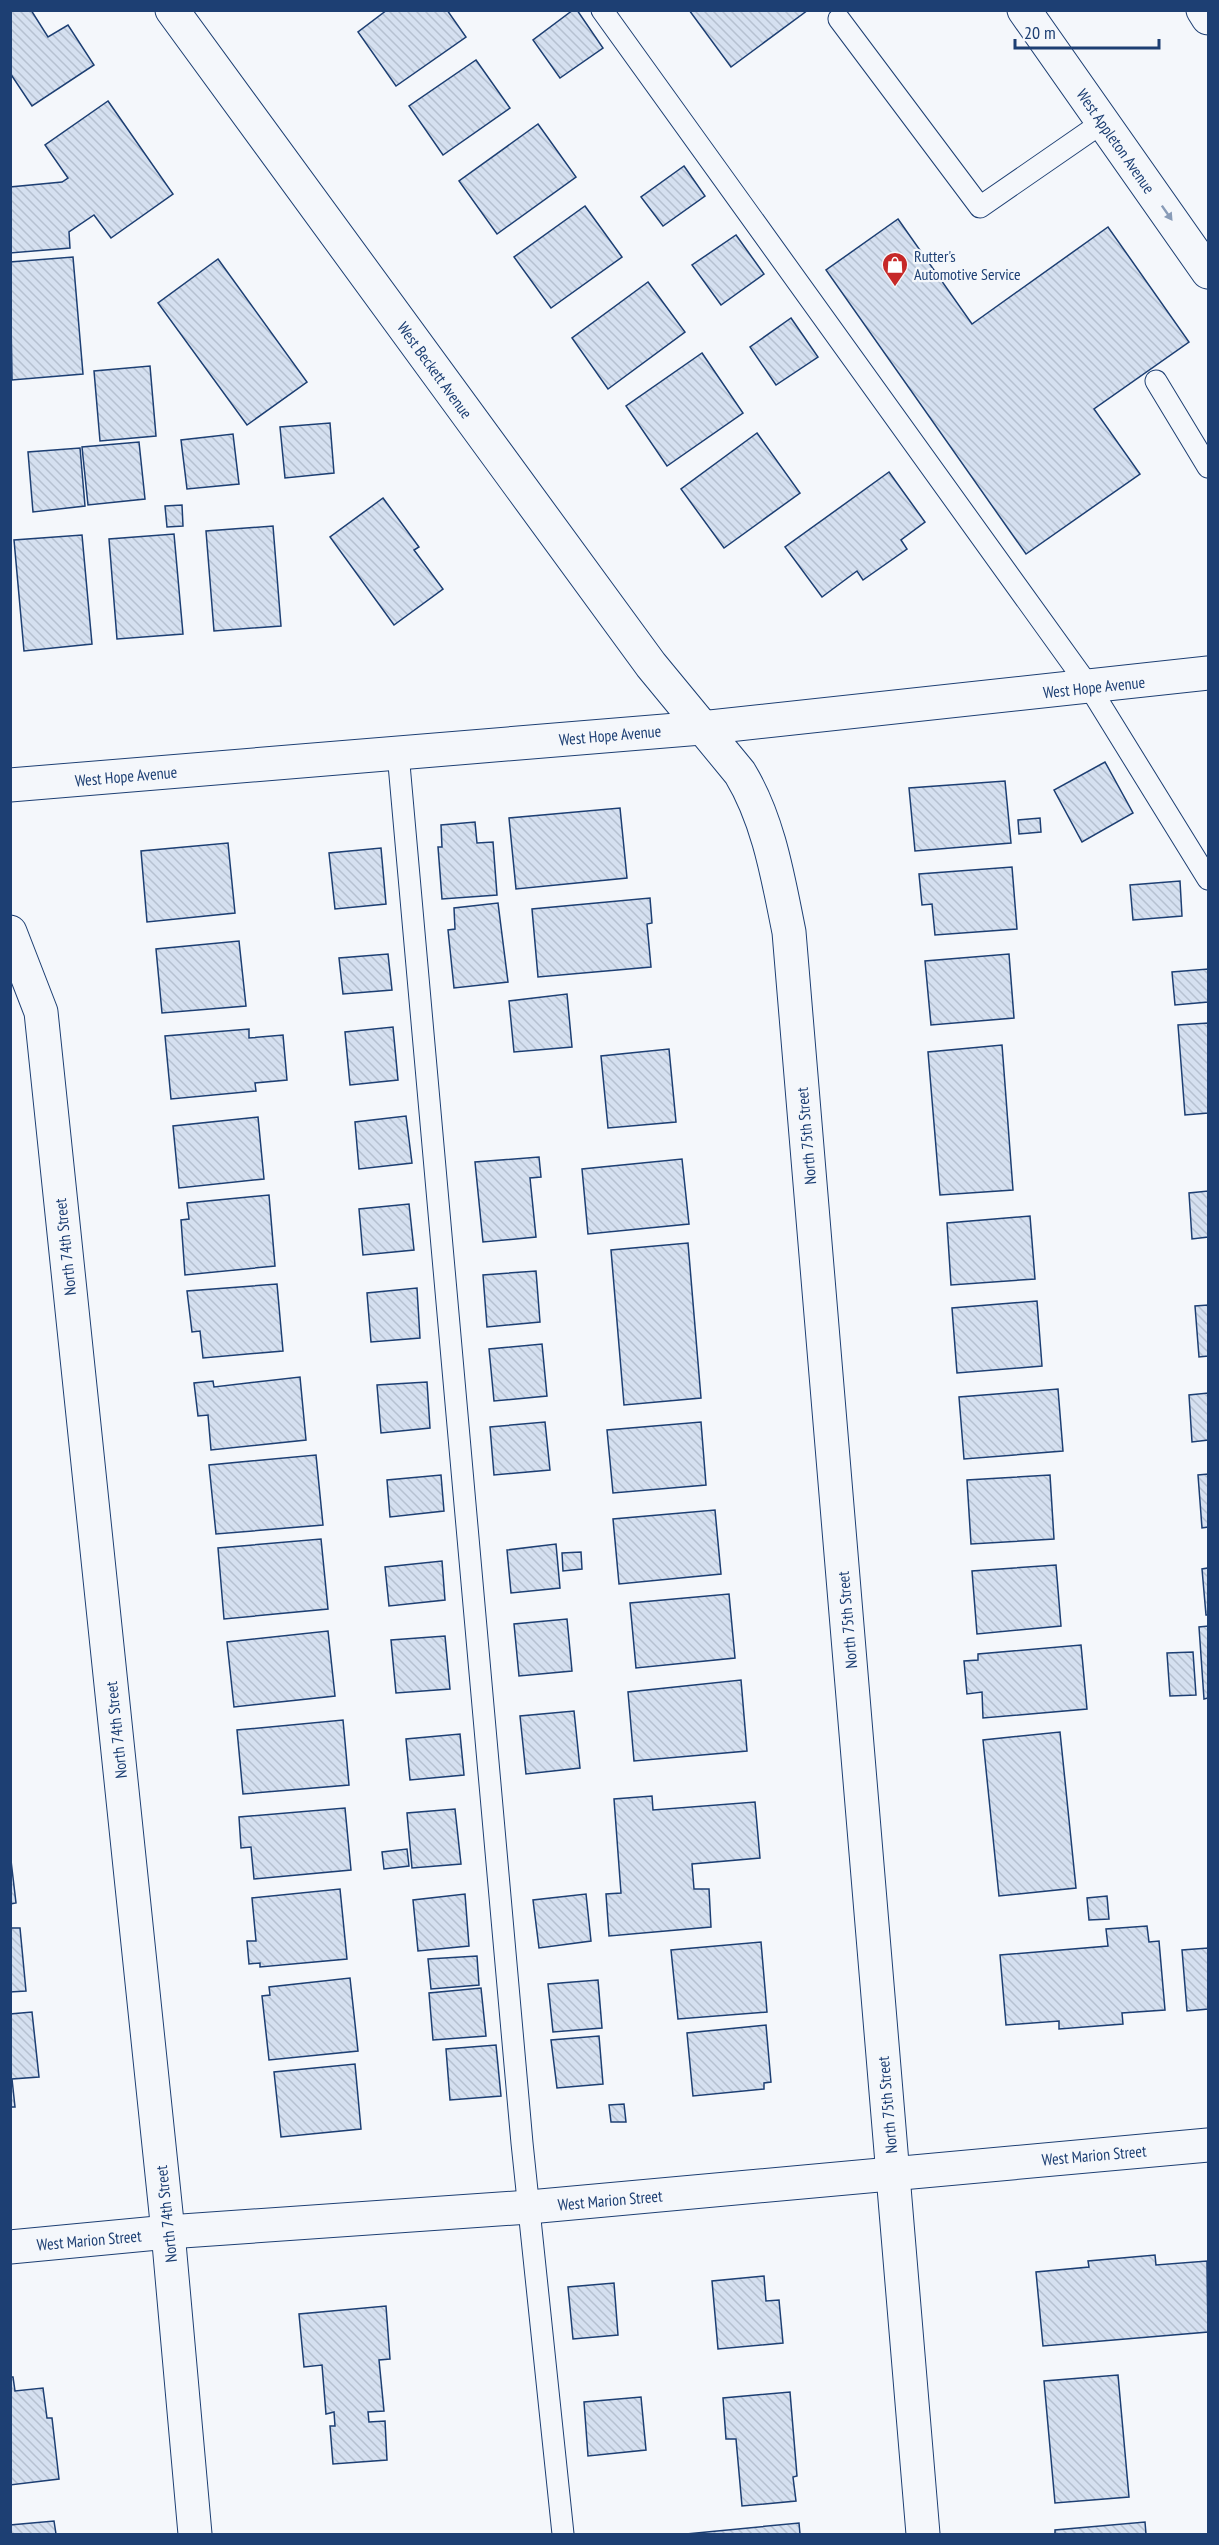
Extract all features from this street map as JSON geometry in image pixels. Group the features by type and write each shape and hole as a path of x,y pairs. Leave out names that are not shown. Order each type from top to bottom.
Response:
{"street":[{"name":"West Beckett Avenue","path":"172,10 651,665 701,728"},
{"name":"West Appleton Avenue","path":"1024,10 1209,272"},
{"path":"1203,10 1209,18"},
{"name":"West Hope Avenue","path":"10,785 701,728 1090,688 1209,673"},
{"name":"North 75th Street","path":"701,728 740,773 752,792 773,853 789,932 923,2535"},
{"name":"North 74th Street","path":"10,932 40,1012 168,2232 195,2535"},
{"name":"West Marion Street","path":"10,2247 168,2232 529,2208 1209,2145"}],"lane":[{"path":"602,10 1090,688 1209,879"},
{"path":"839,19 980,207 1103,122"},
{"path":"1156,381 1209,467"},
{"path":"398,753 529,2208 563,2535"}],"building":[{"path":"11,10 31,10 48,37 68,25 94,65 32,106 10,73"},
{"path":"387,10 447,10 466,37 396,86 358,32"},
{"path":"573,10 577,10 603,48 560,78 533,40"},
{"path":"689,10 808,10 731,67"},
{"path":"476,60 510,108 443,155 409,106"},
{"path":"108,101 173,194 111,238 94,215 69,232 70,248 10,253 10,187 62,182 68,178 45,145"},
{"path":"538,124 576,177 497,234 459,181"},
{"path":"684,166 705,196 663,226 641,197"},
{"path":"585,206 622,257 551,308 514,257"},
{"path":"898,219 972,324 1108,227 1189,342 1094,409 1140,474 1026,554 826,270"},
{"path":"736,235 764,274 721,305 692,265"},
{"path":"73,257 83,374 12,380 10,262"},
{"path":"218,259 307,382 247,425 158,303"},
{"path":"648,282 685,332 608,389 572,338"},
{"path":"791,318 818,357 776,385 750,347"},
{"path":"702,353 743,413 667,466 626,406"},
{"path":"150,366 156,436 100,441 94,371"},
{"path":"330,423 334,473 285,478 280,427"},
{"path":"757,433 800,493 724,548 681,489"},
{"path":"233,434 239,484 187,489 181,440"},
{"path":"139,442 145,499 88,505 82,447"},
{"path":"80,448 85,506 33,512 28,452"},
{"path":"889,472 925,522 901,540 907,549 863,580 857,571 822,597 785,547"},
{"path":"383,498 419,547 414,550 443,589 394,625 330,537"},
{"path":"182,505 183,526 167,527 165,506"},
{"path":"273,526 281,626 214,631 206,531"},
{"path":"174,534 183,634 117,639 109,539"},
{"path":"82,535 92,644 24,651 14,540"},
{"path":"1105,762 1133,813 1082,842 1054,790"},
{"path":"1005,781 1011,843 915,851 909,788"},
{"path":"620,808 627,878 516,889 509,818"},
{"path":"1040,818 1041,832 1019,834 1018,820"},
{"path":"475,822 477,843 493,842 497,895 442,899 438,847 442,847 441,825"},
{"path":"228,843 235,913 147,922 141,851"},
{"path":"381,848 386,904 335,909 329,853"},
{"path":"1012,867 1017,929 935,935 932,904 922,905 919,874"},
{"path":"1180,881 1182,916 1133,920 1130,885"},
{"path":"650,898 652,923 647,924 651,967 538,977 532,909"},
{"path":"498,903 508,982 454,988 448,930 455,929 454,908"},
{"path":"239,941 246,1006 162,1013 156,949"},
{"path":"388,954 392,990 343,994 339,958"},
{"path":"1009,954 1014,1018 931,1025 925,961"},
{"path":"1208,969 1208,1002 1175,1005 1172,972"},
{"path":"567,994 572,1047 514,1052 509,1001"},
{"path":"1208,1023 1208,1113 1185,1115 1178,1025"},
{"path":"393,1027 398,1080 350,1085 345,1032"},
{"path":"249,1029 249,1038 283,1035 287,1080 255,1083 256,1091 171,1099 165,1036"},
{"path":"1002,1045 1013,1190 940,1195 928,1052"},
{"path":"669,1049 676,1122 608,1128 601,1056"},
{"path":"406,1116 412,1163 359,1169 355,1122"},
{"path":"258,1117 264,1179 179,1188 173,1126"},
{"path":"539,1157 541,1177 530,1178 536,1237 483,1242 475,1162"},
{"path":"682,1159 689,1224 588,1234 582,1169"},
{"path":"1208,1191 1208,1237 1192,1239 1189,1193"},
{"path":"269,1195 275,1266 185,1275 181,1220 189,1219 187,1203"},
{"path":"409,1204 414,1250 363,1255 359,1209"},
{"path":"1030,1216 1035,1279 951,1285 947,1223"},
{"path":"688,1243 701,1398 624,1405 611,1250"},
{"path":"536,1271 540,1322 487,1327 483,1275"},
{"path":"277,1284 283,1351 203,1358 200,1331 192,1332 187,1291"},
{"path":"417,1288 420,1338 371,1342 367,1293"},
{"path":"1037,1301 1042,1366 957,1373 952,1308"},
{"path":"1208,1305 1208,1356 1199,1357 1195,1306"},
{"path":"542,1344 547,1396 494,1401 489,1349"},
{"path":"300,1377 306,1440 211,1450 208,1415 198,1416 194,1383 213,1381 214,1387"},
{"path":"427,1382 430,1428 381,1433 377,1385"},
{"path":"1058,1389 1063,1451 964,1459 959,1397"},
{"path":"1208,1393 1208,1440 1192,1442 1189,1395"},
{"path":"545,1422 550,1470 494,1475 490,1427"},
{"path":"701,1422 706,1485 613,1493 607,1430"},
{"path":"316,1455 323,1525 216,1534 209,1465"},
{"path":"1208,1474 1208,1527 1202,1528 1198,1475"},
{"path":"441,1475 444,1511 390,1517 387,1480"},
{"path":"1050,1475 1054,1539 971,1544 967,1480"},
{"path":"715,1510 721,1574 619,1584 613,1519"},
{"path":"321,1539 328,1609 224,1619 218,1548"},
{"path":"556,1544 560,1588 511,1593 507,1550"},
{"path":"581,1552 582,1569 563,1571 562,1553"},
{"path":"442,1561 445,1600 389,1606 385,1567"},
{"path":"1056,1565 1061,1626 977,1634 972,1571"},
{"path":"1208,1568 1208,1615 1206,1615 1202,1569"},
{"path":"729,1594 735,1658 636,1668 630,1603"},
{"path":"567,1619 572,1671 519,1676 514,1624"},
{"path":"1208,1626 1208,1698 1204,1699 1199,1627"},
{"path":"328,1631 335,1696 234,1707 227,1642"},
{"path":"445,1636 450,1689 396,1693 391,1640"},
{"path":"1081,1645 1087,1709 983,1718 982,1692 967,1694 964,1661 978,1660 978,1654"},
{"path":"1193,1652 1196,1695 1170,1696 1167,1653"},
{"path":"741,1680 747,1751 634,1761 628,1692"},
{"path":"574,1711 580,1768 526,1774 520,1716"},
{"path":"343,1720 349,1785 243,1794 237,1730"},
{"path":"1060,1732 1076,1888 999,1896 983,1740"},
{"path":"460,1734 464,1775 410,1780 406,1739"},
{"path":"652,1796 653,1810 755,1802 760,1858 692,1864 694,1889 709,1889 711,1927 609,1936 606,1894 621,1893 614,1799"},
{"path":"345,1808 351,1870 254,1879 251,1847 241,1848 239,1817"},
{"path":"455,1809 461,1864 412,1868 407,1813"},
{"path":"407,1849 409,1866 384,1869 382,1852"},
{"path":"10,1852 16,1903 10,1904"},
{"path":"340,1889 347,1959 260,1967 260,1963 249,1964 247,1941 256,1941 252,1898"},
{"path":"465,1894 469,1946 418,1951 413,1900"},
{"path":"586,1894 591,1941 539,1948 533,1900"},
{"path":"1107,1896 1109,1919 1089,1920 1087,1898"},
{"path":"1147,1926 1149,1942 1159,1941 1165,2010 1122,2013 1123,2024 1059,2029 1059,2021 1006,2025 1000,1955 1108,1946 1106,1929"},
{"path":"10,1928 20,1928 26,1991 10,1992"},
{"path":"761,1942 767,2012 678,2019 671,1950"},
{"path":"1208,1948 1208,2009 1187,2011 1182,1950"},
{"path":"477,1956 479,1985 431,1989 428,1959"},
{"path":"350,1978 358,2051 269,2060 262,1996 270,1995 269,1987"},
{"path":"598,1980 602,2028 553,2032 548,1984"},
{"path":"481,1988 486,2036 433,2040 429,1993"},
{"path":"32,2012 39,2077 12,2079 15,2107 10,2107 10,2014"},
{"path":"766,2025 771,2082 764,2083 764,2089 693,2096 687,2033"},
{"path":"599,2036 603,2084 557,2088 551,2040"},
{"path":"496,2045 501,2096 450,2100 446,2049"},
{"path":"355,2064 361,2129 281,2137 274,2072"},
{"path":"624,2104 626,2122 611,2122 609,2105"},
{"path":"1155,2255 1156,2265 1207,2261 1208,2332 1043,2346 1036,2272 1089,2267 1088,2261"},
{"path":"764,2276 766,2301 779,2300 783,2343 718,2349 712,2281"},
{"path":"614,2283 618,2335 573,2339 568,2287"},
{"path":"386,2306 390,2359 379,2360 384,2411 368,2412 369,2422 385,2421 387,2460 333,2464 330,2426 335,2426 334,2412 326,2414 322,2365 304,2367 299,2314"},
{"path":"1118,2375 1129,2497 1055,2503 1044,2381"},
{"path":"10,2377 13,2377 15,2391 43,2388 47,2418 52,2418 59,2479 10,2485"},
{"path":"790,2392 797,2476 793,2477 796,2501 742,2506 736,2439 726,2439 723,2398"},
{"path":"641,2397 646,2450 588,2456 584,2402"},
{"path":"54,2521 56,2534 10,2534 10,2525"},
{"path":"1145,2522 1146,2534 1055,2534 1055,2530"},
{"path":"799,2523 800,2534 686,2534"}],"place":[{"name":"Rutter's Automotive Service","path":"895,288"}]}
